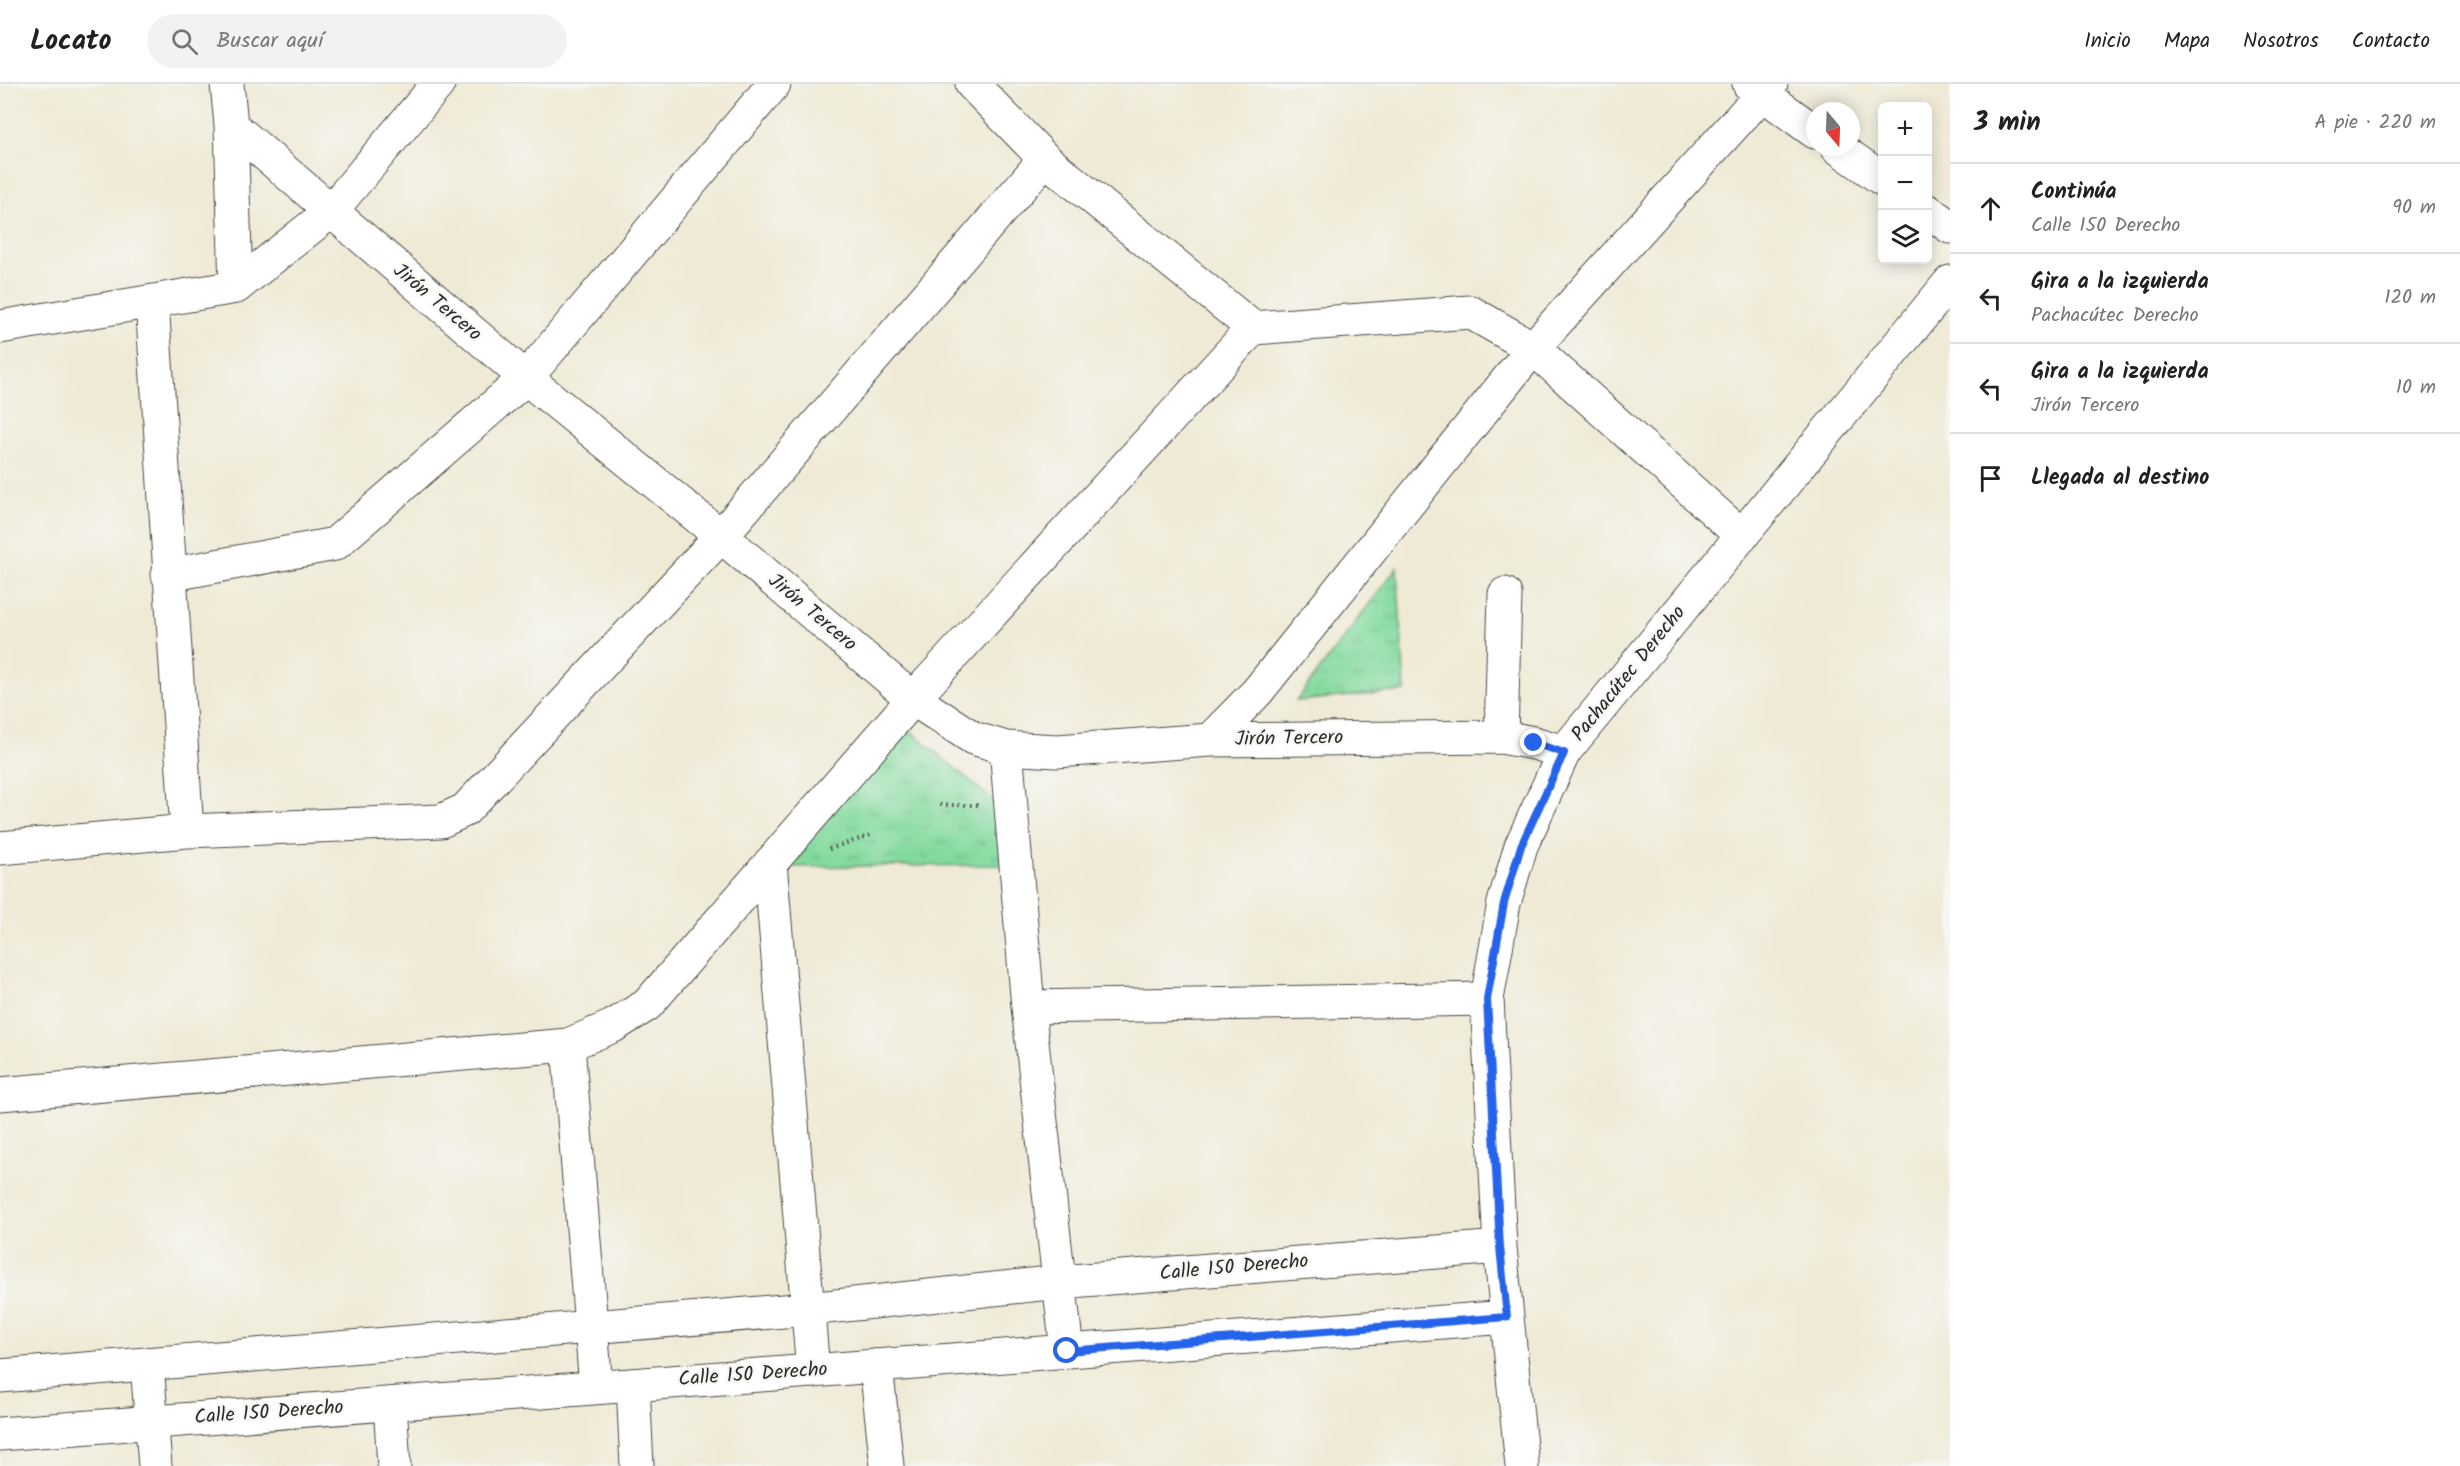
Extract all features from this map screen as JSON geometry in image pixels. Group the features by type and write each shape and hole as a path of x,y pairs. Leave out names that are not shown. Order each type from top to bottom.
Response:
{"street":[{"path":"227,84 231,125 236,287"},
{"path":"0,327 236,287 330,212 438,84"},
{"path":"168,575 335,544 526,378 774,84"},
{"path":"972,84 1045,159 1253,328"},
{"path":"1210,740 1257,692 1533,348 1761,87 1806,124"},
{"name":"Jirón Tercero","path":"231,125 526,378 721,536 913,699 973,738 1006,748 1057,751 1210,740 1501,737 1534,743 1564,753"},
{"path":"1850,156 1878,176"},
{"path":"0,848 187,831 441,821 465,810 721,536 1045,159"},
{"path":"1932,214 1950,227"},
{"name":"Pachacútec Derecho","path":"1522,1466 1500,1247 1487,999 1504,903 1521,846 1564,753 1950,282"},
{"path":"152,302 168,575 187,831"},
{"path":"0,1094 568,1045 613,1026 646,1005 913,699 1253,328 1470,312 1533,348 1742,536"},
{"path":"1501,737 1505,594"},
{"path":"1006,748 1028,1007 1067,1351"},
{"path":"770,863 813,1371"},
{"path":"1028,1007 1487,999"},
{"path":"568,1045 596,1388"},
{"name":"Calle 150 Derecho","path":"0,1376 808,1309 1059,1282 1500,1247"},
{"name":"Calle 150 Derecho","path":"0,1434 1507,1317"},
{"path":"147,1364 155,1466"},
{"path":"876,1366 887,1466"},
{"path":"633,1385 637,1466"},
{"path":"390,1404 394,1466"}],"path":[{"path":"940,805 984,805"}],"green space":[{"path":"1397,567 1405,691 1296,701"},
{"path":"906,727 1000,806 1003,865 779,867"}],"route":[{"path":"1067,1351 1507,1317 1500,1247 1487,999 1504,903 1521,846 1564,753 1534,743"}]}
